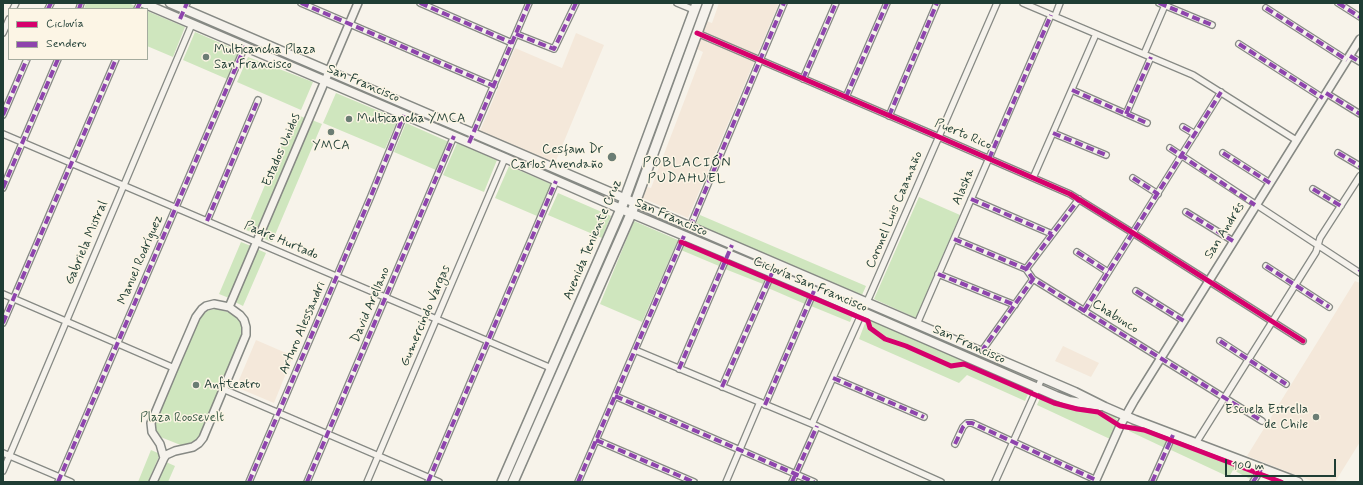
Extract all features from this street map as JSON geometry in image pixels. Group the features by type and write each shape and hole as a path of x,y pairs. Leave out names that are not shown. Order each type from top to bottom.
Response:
{"main road":[{"name":"San Francisco","path":"143,3 556,180 621,210 862,311 1037,388 1064,399 1105,407"},
{"name":"San Francisco","path":"170,3 185,6 473,134 1076,392 1126,416 1298,482"},
{"name":"Avenida Teniente Cruz","path":"513,482 631,214 708,3"},
{"name":"Avenida Teniente Cruz","path":"502,482 621,210 696,7"}],"street":[{"path":"301,3 494,86"},
{"name":"Estados Unidos","path":"229,307 358,3"},
{"path":"420,3 512,43"},
{"path":"469,143 530,3"},
{"path":"516,34 554,49 576,3"},
{"path":"677,3 696,7"},
{"path":"690,227 784,3"},
{"path":"803,79 836,3"},
{"path":"846,98 887,3"},
{"path":"889,116 938,3"},
{"name":"Coronel Luis Caamaño","path":"792,482 833,378 997,3"},
{"path":"1023,3 1193,75 1296,140"},
{"name":"Alaska","path":"917,324 989,158 1060,3"},
{"path":"1338,3 1360,17"},
{"path":"1144,54 1164,4 1212,25"},
{"path":"180,19 185,6"},
{"path":"1266,8 1348,58 1360,62"},
{"path":"3,32 8,21"},
{"name":"Gabriela Mistral","path":"3,471 192,24"},
{"name":"Puerto Rico","path":"697,33 989,158 1079,200 1303,341"},
{"path":"1033,178 1096,34"},
{"name":"San Andrés","path":"1096,481 1126,416 1160,358 1360,39"},
{"path":"1239,44 1324,96 1360,114"},
{"name":"Manuel Rodríguez","path":"59,480 245,46"},
{"path":"1126,114 1151,57"},
{"path":"3,115 27,60"},
{"path":"3,188 58,60"},
{"path":"3,323 116,60"},
{"path":"1072,90 1147,123"},
{"path":"1084,311 1221,92"},
{"path":"206,221 258,100"},
{"name":"Arturo Alessandri","path":"249,482 404,115"},
{"path":"1183,127 1195,134"},
{"path":"1053,133 1106,155"},
{"name":"Padre Hurtado","path":"3,134 551,368"},
{"name":"David Arellano","path":"307,482 454,136"},
{"path":"1170,148 1255,205 1360,272"},
{"path":"1223,153 1270,183"},
{"path":"1338,153 1360,166"},
{"name":"Gumercindo Vargas","path":"367,482 505,158"},
{"path":"1196,443 1316,252 1320,238 1360,176"},
{"path":"1133,178 1158,194"},
{"path":"429,480 556,180"},
{"path":"1313,189 1341,206"},
{"path":"971,199 1052,234"},
{"path":"954,239 1026,269 1079,200"},
{"path":"1186,212 1233,241"},
{"path":"578,482 684,236"},
{"path":"679,369 732,245"},
{"path":"1077,252 1108,272"},
{"path":"1266,266 1329,307"},
{"name":"Chabunco","path":"1026,269 1033,279 1262,421"},
{"path":"722,387 772,273"},
{"path":"938,274 1015,305"},
{"path":"981,352 1033,279"},
{"path":"726,482 814,291"},
{"path":"1136,291 1184,321"},
{"path":"3,294 174,368"},
{"path":"153,482 164,458 169,453 194,447 201,441 245,339 247,330 242,318 229,307 214,304 206,306 200,311 151,420 151,429 161,447 164,458"},
{"path":"1220,341 1286,384"},
{"path":"635,350 815,425 941,482"},
{"path":"833,378 924,417"},
{"path":"995,482 1042,378"},
{"path":"223,390 378,456 429,480 439,482"},
{"path":"615,396 814,482"},
{"path":"955,444 963,427 969,422 1096,481"},
{"path":"1152,482 1173,434"},
{"path":"157,439 168,446 181,450"},
{"path":"596,440 694,482"},
{"path":"3,453 59,480 71,482"},
{"path":"1253,482 1262,468"}],"shaded area":[{"path":"719,3 779,3 688,218 640,197 644,186 651,188 703,52 697,49 706,21 712,23"},
{"path":"576,33 604,45 555,163 480,131 515,48 562,68"},
{"name":"Escuela Estrella de Chile","path":"1355,281 1360,283 1360,442 1335,482 1314,482 1247,456"},
{"path":"256,340 293,356 274,403 236,387"},
{"path":"1063,346 1099,363 1091,377 1055,361"}],"green space":[{"path":"86,3 129,3 135,6 134,8 84,8"},
{"path":"148,11 185,27 173,57 148,46"},
{"path":"195,32 239,51 227,79 183,60"},
{"path":"248,57 313,82 301,110 237,82"},
{"path":"336,93 398,119 385,149 323,123"},
{"path":"295,114 305,118 256,234 246,230"},
{"path":"312,120 322,124 272,242 262,238"},
{"path":"406,123 449,142 436,170 394,152"},
{"path":"457,143 497,160 484,192 443,175"},
{"path":"509,166 551,184 537,216 495,198"},
{"path":"558,193 611,216 602,238 548,215"},
{"path":"919,197 960,215 916,318 874,299"},
{"path":"700,215 866,286 862,295 696,224"},
{"path":"634,221 678,240 642,322 600,304"},
{"path":"685,240 723,256 719,266 681,250"},
{"path":"241,242 251,246 229,298 219,294"},
{"path":"257,249 266,253 243,306 235,302"},
{"path":"729,259 767,275 763,284 725,269"},
{"path":"772,278 809,294 805,304 768,288"},
{"path":"815,296 854,313 850,322 811,306"},
{"name":"Plaza Roosevelt","path":"216,309 231,313 238,319 243,325 243,334 198,439 183,446 158,436 154,424 200,317 209,310"},
{"path":"867,318 1030,390 1025,401 967,375 959,383 859,339"},
{"path":"1041,396 1057,401 1102,410 1115,416 1118,421 1110,439 1037,405"},
{"path":"1132,423 1169,437 1165,448 1129,431"},
{"path":"1175,440 1257,472 1252,480 1233,470 1229,477 1171,450"},
{"path":"151,450 160,454 148,482 138,482"},
{"path":"166,462 175,466 168,482 158,482"}],"marked path":[{"path":"48,8 51,3"},
{"path":"79,8 81,3"},
{"path":"138,8 140,3"},
{"path":"180,19 187,3"},
{"path":"301,3 494,86"},
{"path":"420,3 512,43"},
{"path":"469,143 529,3"},
{"path":"516,34 554,49 576,3"},
{"path":"690,227 784,3"},
{"path":"803,79 836,3"},
{"path":"846,97 887,3"},
{"path":"889,116 937,3"},
{"path":"1159,3 1212,25"},
{"path":"1338,3 1360,17"},
{"path":"1266,8 1347,60"},
{"path":"989,159 1051,15"},
{"path":"1239,44 1323,98"},
{"path":"58,482 245,46"},
{"path":"1350,56 1360,62"},
{"path":"1126,114 1151,57"},
{"path":"3,115 27,60"},
{"path":"3,188 58,60"},
{"path":"3,323 116,60"},
{"path":"1072,90 1147,123"},
{"path":"1084,311 1221,92"},
{"path":"1326,93 1360,114"},
{"path":"207,221 258,100"},
{"path":"249,482 404,115"},
{"path":"1183,127 1195,134"},
{"path":"1053,133 1106,155"},
{"path":"307,482 454,136"},
{"path":"1170,148 1255,205"},
{"path":"1223,153 1270,183"},
{"path":"1338,153 1360,166"},
{"path":"1133,178 1158,194"},
{"path":"428,482 556,181"},
{"path":"1313,189 1341,206"},
{"path":"971,199 1052,234"},
{"path":"1026,269 1079,199"},
{"path":"1186,212 1233,241"},
{"path":"578,482 684,236"},
{"path":"954,239 1026,269 1033,279 1262,421"},
{"path":"679,369 732,245"},
{"path":"1077,252 1108,272"},
{"path":"1266,266 1329,307"},
{"path":"722,387 772,273"},
{"path":"938,274 1015,305"},
{"path":"981,352 1033,279"},
{"path":"765,405 814,291"},
{"path":"1136,291 1184,321"},
{"path":"1220,341 1286,384"},
{"path":"833,378 924,417"},
{"path":"615,396 814,482"},
{"path":"955,444 963,427 967,423 972,423 1096,480"},
{"path":"792,482 817,426"},
{"path":"1152,482 1173,435"},
{"path":"596,440 694,482"},
{"path":"1253,482 1262,468"}],"cycle path":[{"path":"697,33 1070,194 1303,341"},
{"name":"Ciclovía San Francisco","path":"681,242 868,321 870,328 885,339 906,346 951,366 964,364 1054,403 1077,409 1098,412 1120,426 1144,430 1281,482"}],"place":[{"name":"Multicancha Plaza San Francisco","path":"206,57"},
{"name":"Multicancha YMCA","path":"349,119"},
{"name":"YMCA","path":"331,132"},
{"name":"Cesfam Dr Carlos Avendaño","path":"612,157"},
{"name":"Anfiteatro","path":"196,385"},
{"name":"Escuela Estrella de Chile","path":"1316,417"}],"district":[{"name":"POBLACIÓN PUDAHUEL","path":"687,172"}]}
